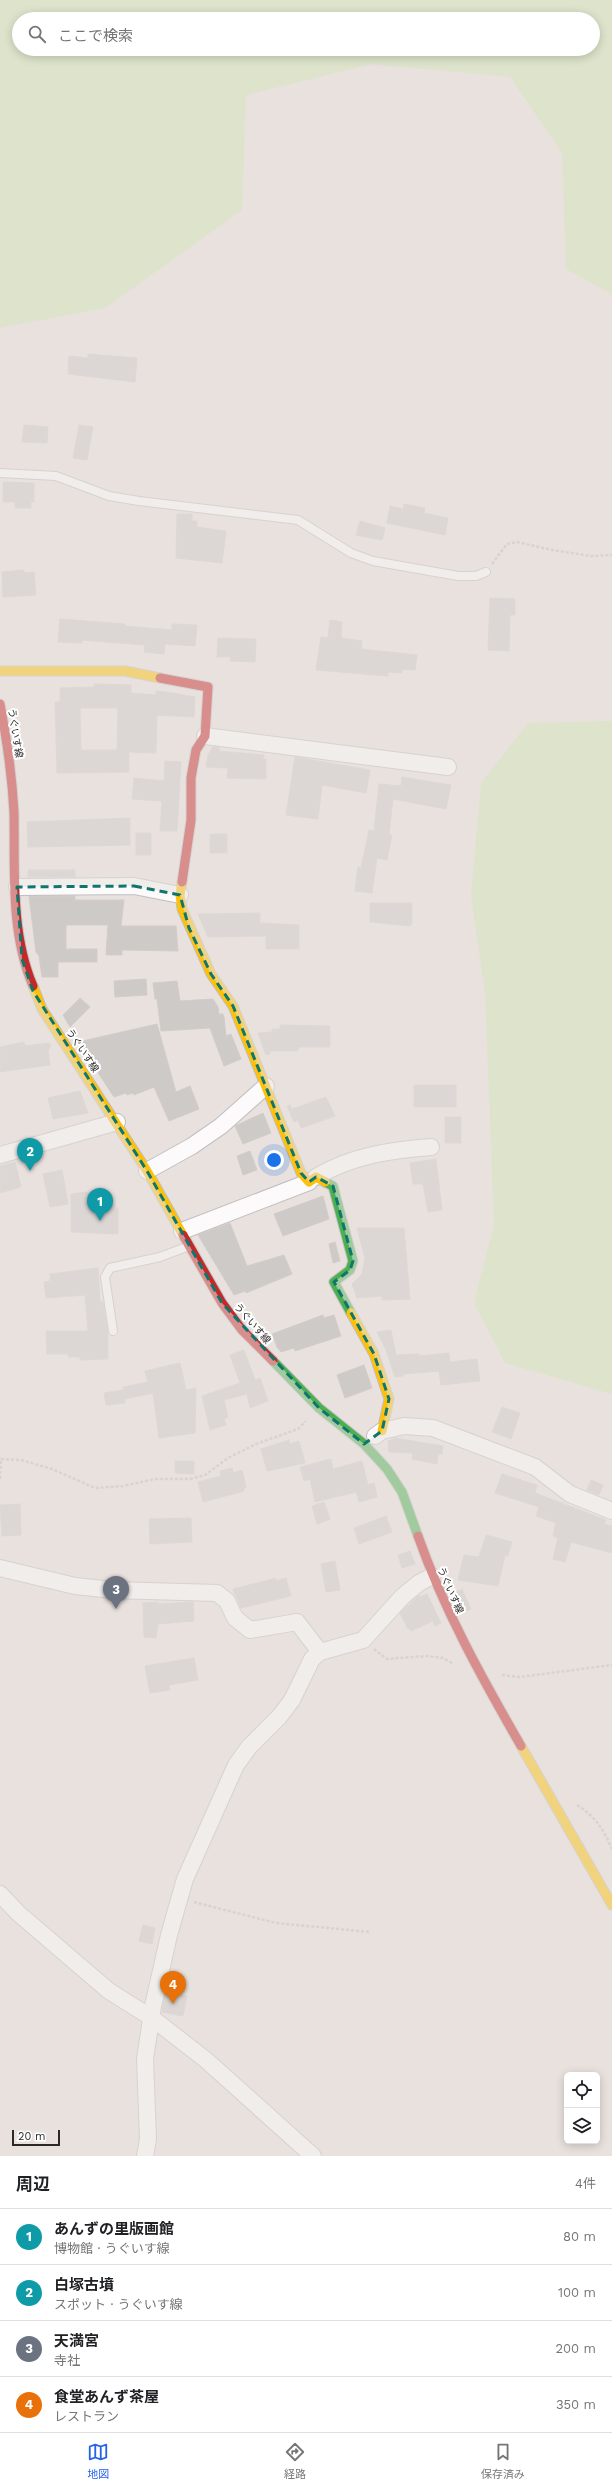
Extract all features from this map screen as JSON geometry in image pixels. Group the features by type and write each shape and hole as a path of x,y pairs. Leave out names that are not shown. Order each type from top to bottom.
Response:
{"street":[{"path":"0,671 125,671 208,687 205,736 196,750 191,778 191,820 180,895 189,928 211,974 233,1006 301,1173 312,1179 333,1186 353,1261 350,1270 334,1282 374,1354 389,1399 382,1431"},
{"name":"うぐいす線","path":"0,704 12,782 18,927 22,959 33,992 42,1009 117,1122 147,1171 222,1304 242,1330 319,1408 364,1444 387,1469 402,1492 432,1576 478,1671 612,1906"},
{"path":"205,736 448,767"},
{"path":"16,887 134,886 180,895"},
{"path":"147,1171 192,1146 221,1126 266,1086"},
{"path":"0,1155 117,1122"},
{"path":"182,1231 312,1179 332,1168 357,1158 406,1149 432,1148"},
{"path":"364,1444 382,1431 404,1426 433,1428 536,1468 570,1494 612,1511"},
{"path":"0,1568 83,1587 113,1590 217,1593 227,1601 236,1618 250,1630 297,1622 320,1652"},
{"path":"145,2156 148,2139 145,2058 178,1897 236,1765 249,1747 279,1718 292,1700 312,1659 320,1652 363,1640 403,1596 419,1583 432,1576"},
{"path":"0,1894 18,1913 109,1991 152,2018 206,2060 313,2156"}],"lane":[{"path":"0,473 56,476 109,496 139,501 298,520 351,554 373,561 458,576 476,576 486,572"},
{"path":"113,1331 106,1277 110,1268 160,1257 189,1246"}],"path":[{"path":"486,572 507,544 516,542 552,550 591,556 612,555"},
{"path":"0,1479 2,1459 21,1460 52,1469 94,1488 123,1486 155,1479 190,1479 204,1475 228,1458 256,1444 298,1429 319,1408"},
{"path":"363,1640 387,1659 443,1658 466,1672 478,1671 520,1677 612,1665"},
{"path":"553,1804 576,1805 590,1813 601,1825 612,1849"},
{"path":"178,1897 276,1923 370,1932"}],"highlighted area":[{"path":"134,886 180,895 189,928 211,974 233,1006 301,1173 309,1182 316,1177 333,1186 353,1261 350,1270 334,1282 374,1354 389,1399 382,1431 364,1444 319,1408 222,1303 147,1171 33,991 22,959 17,887"}],"green space":[{"path":"0,0 612,0 612,294 566,269 562,153 510,77 371,64 246,95 242,210 105,308 0,328"},
{"path":"612,721 612,1394 505,1363 474,1303 494,1224 485,993 471,895 481,783 528,723"}],"building":[{"path":"88,354 137,358 135,382 68,374 69,356 88,358"},
{"path":"24,425 48,427 47,443 22,442"},
{"path":"79,425 93,427 87,460 73,458"},
{"path":"3,482 34,483 34,502 31,502 31,508 15,508 15,502 3,502"},
{"path":"404,504 425,508 424,513 448,518 445,535 387,523 390,506 403,509"},
{"path":"177,514 192,514 192,521 197,521 197,527 226,531 222,563 176,558"},
{"path":"360,521 385,528 382,540 356,535"},
{"path":"24,570 24,573 34,572 36,595 3,597 2,572"},
{"path":"490,598 515,599 515,615 510,615 509,651 488,650"},
{"path":"60,619 125,624 125,626 172,630 172,624 197,625 195,646 165,644 164,654 144,652 145,645 82,640 82,643 58,642"},
{"path":"330,620 342,622 341,638 362,641 361,649 417,655 415,670 402,669 402,673 388,672 388,676 316,670 321,637 328,638"},
{"path":"218,638 256,639 255,662 230,661 231,657 217,657"},
{"path":"94,684 131,685 131,693 156,695 156,691 195,697 194,717 157,715 156,753 129,752 129,772 57,773 55,702 60,702 60,688 94,687","holes":["80,708 118,708 117,750 81,750"]},
{"path":"213,747 219,747 219,751 264,755 263,759 266,759 266,779 227,778 228,768 206,767 208,755"},
{"path":"295,757 370,770 366,793 322,785 318,819 286,815"},
{"path":"165,761 181,762 177,831 160,831 162,801 132,799 134,778 164,781"},
{"path":"402,777 451,785 446,809 393,799 389,834 392,835 387,860 377,858 372,893 355,891 358,867 361,868 369,830 374,831 379,784 401,786"},
{"path":"130,818 130,845 28,847 27,822"},
{"path":"136,833 151,833 151,855 136,855"},
{"path":"210,834 227,834 227,853 210,853"},
{"path":"28,870 75,870 75,877 28,877"},
{"path":"29,896 75,896 75,900 124,900 121,926 176,926 178,951 122,950 122,955 106,955 108,925 66,925 66,949 97,949 97,962 58,962 58,977 42,977 39,956 36,952"},
{"path":"370,903 412,903 412,923 410,926 370,922"},
{"path":"260,913 260,923 299,925 299,949 266,949 266,936 208,937 198,914"},
{"path":"146,979 147,995 115,997 114,981"},
{"path":"177,981 180,1001 213,999 218,1007 219,1014 223,1014 226,1036 231,1034 241,1059 224,1066 210,1028 161,1031 157,999 155,999 153,983"},
{"path":"80,998 90,1007 70,1027 63,1015"},
{"path":"157,1024 176,1092 190,1086 199,1109 169,1121 154,1087 134,1095 133,1093 127,1095 126,1093 114,1097 78,1042"},
{"path":"280,1025 330,1026 330,1047 298,1047 298,1051 270,1051 270,1054 266,1055 258,1033 272,1032 272,1029 280,1029"},
{"path":"24,1042 25,1046 49,1043 51,1046 48,1050 50,1065 0,1072 0,1047"},
{"path":"414,1085 456,1085 456,1107 414,1107"},
{"path":"80,1091 88,1113 53,1119 48,1098"},
{"path":"326,1097 335,1116 301,1128 298,1120 294,1122 287,1106 290,1105 292,1109"},
{"path":"263,1113 271,1133 243,1144 235,1126"},
{"path":"445,1117 461,1117 461,1143 445,1143"},
{"path":"250,1151 257,1170 243,1175 237,1156"},
{"path":"436,1159 442,1210 428,1212 423,1184 413,1184 410,1163"},
{"path":"15,1162 21,1187 0,1193 0,1166"},
{"path":"62,1170 68,1204 50,1207 43,1174"},
{"path":"86,1192 110,1192 110,1205 115,1205 115,1208 118,1208 118,1234 71,1232 71,1194"},
{"path":"323,1196 329,1219 283,1236 274,1214"},
{"path":"230,1223 247,1266 284,1255 292,1274 246,1293 245,1291 234,1295 198,1235"},
{"path":"357,1228 404,1228 410,1299 382,1300 382,1296 357,1298 352,1284 362,1274 365,1258"},
{"path":"335,1242 340,1261 333,1263 329,1244"},
{"path":"98,1268 100,1302 103,1302 108,1336 108,1359 80,1360 80,1357 68,1357 68,1354 47,1354 46,1331 88,1331 85,1295 46,1298 44,1282 50,1281 50,1274"},
{"path":"323,1315 324,1318 334,1315 341,1336 295,1351 294,1348 281,1352 277,1347 272,1334"},
{"path":"391,1330 396,1355 419,1354 419,1356 449,1353 450,1362 477,1359 480,1381 441,1385 439,1371 403,1374 403,1376 395,1377 386,1350 377,1332"},
{"path":"244,1350 255,1380 260,1378 268,1401 250,1408 247,1394 224,1400 228,1417 224,1419 226,1425 210,1430 202,1396 240,1383 230,1355"},
{"path":"180,1363 186,1390 196,1388 195,1433 159,1438 153,1393 125,1399 123,1387 148,1382 145,1371"},
{"path":"364,1365 372,1388 345,1398 337,1375"},
{"path":"123,1390 125,1403 106,1405 104,1393"},
{"path":"502,1407 520,1413 511,1439 492,1432"},
{"path":"395,1438 443,1446 442,1454 438,1454 437,1464 412,1459 413,1453 389,1452 388,1441"},
{"path":"289,1440 290,1444 299,1441 305,1463 267,1471 261,1449"},
{"path":"331,1459 333,1469 362,1461 368,1485 374,1483 377,1497 359,1502 356,1492 315,1502 310,1479 304,1481 300,1467"},
{"path":"175,1461 194,1461 194,1474 175,1473"},
{"path":"232,1468 233,1473 242,1470 246,1487 244,1488 244,1491 203,1502 198,1482 221,1476 220,1471"},
{"path":"502,1474 537,1485 535,1493 606,1520 604,1524 612,1526 612,1553 571,1542 565,1562 553,1559 558,1538 553,1536 556,1523 536,1516 539,1507 495,1493"},
{"path":"591,1480 603,1485 599,1495 587,1490"},
{"path":"324,1502 330,1519 317,1524 312,1506"},
{"path":"20,1504 21,1535 2,1536 0,1505"},
{"path":"386,1516 392,1532 359,1544 354,1528"},
{"path":"191,1518 192,1542 150,1544 149,1519"},
{"path":"486,1535 512,1542 508,1556 505,1555 498,1586 458,1580 464,1555 479,1557"},
{"path":"410,1551 415,1564 402,1568 398,1555"},
{"path":"335,1561 340,1590 326,1592 321,1564"},
{"path":"276,1578 276,1581 286,1578 291,1596 241,1608 233,1589"},
{"path":"462,1589 471,1609 463,1612 454,1593"},
{"path":"427,1594 441,1623 435,1626 433,1621 411,1631 410,1628 408,1629 400,1613 419,1595 420,1597"},
{"path":"158,1602 158,1604 193,1602 194,1621 158,1624 156,1638 144,1637 143,1603"},
{"path":"194,1658 198,1680 169,1685 170,1690 150,1693 145,1666"},
{"path":"143,1925 155,1928 152,1944 139,1941"},
{"path":"166,1992 187,1996 183,2016 162,2012"}],"traffic: fast":[{"path":"325,1182 333,1186 353,1261 350,1270 334,1282 351,1313"},
{"path":"273,1361 319,1408 364,1444 387,1469 402,1492 418,1536"}],"traffic: slow":[{"path":"0,671 125,671 160,678"},
{"path":"182,882 180,895 182,909 211,974 233,1006 301,1173 309,1182 316,1177 325,1182"},
{"path":"33,986 42,1009 147,1171 183,1235"},
{"path":"351,1313 374,1354 389,1399 382,1431"},
{"path":"521,1746 612,1905"}],"traffic: jam":[{"path":"160,678 208,687 205,736 196,750 191,778 191,820 182,882"},
{"path":"0,704 9,758 13,798 14,878 17,923 20,944 33,986"},
{"path":"183,1235 222,1303 242,1330 273,1361"},
{"path":"418,1536 428,1563 452,1617 478,1669 521,1746"}],"place":[{"name":"白塚古墳","path":"30,1171"},
{"name":"あんずの里版画館","path":"100,1221"},
{"name":"天満宮","path":"116,1609"},
{"name":"食堂あんず茶屋","path":"173,2004"}]}
